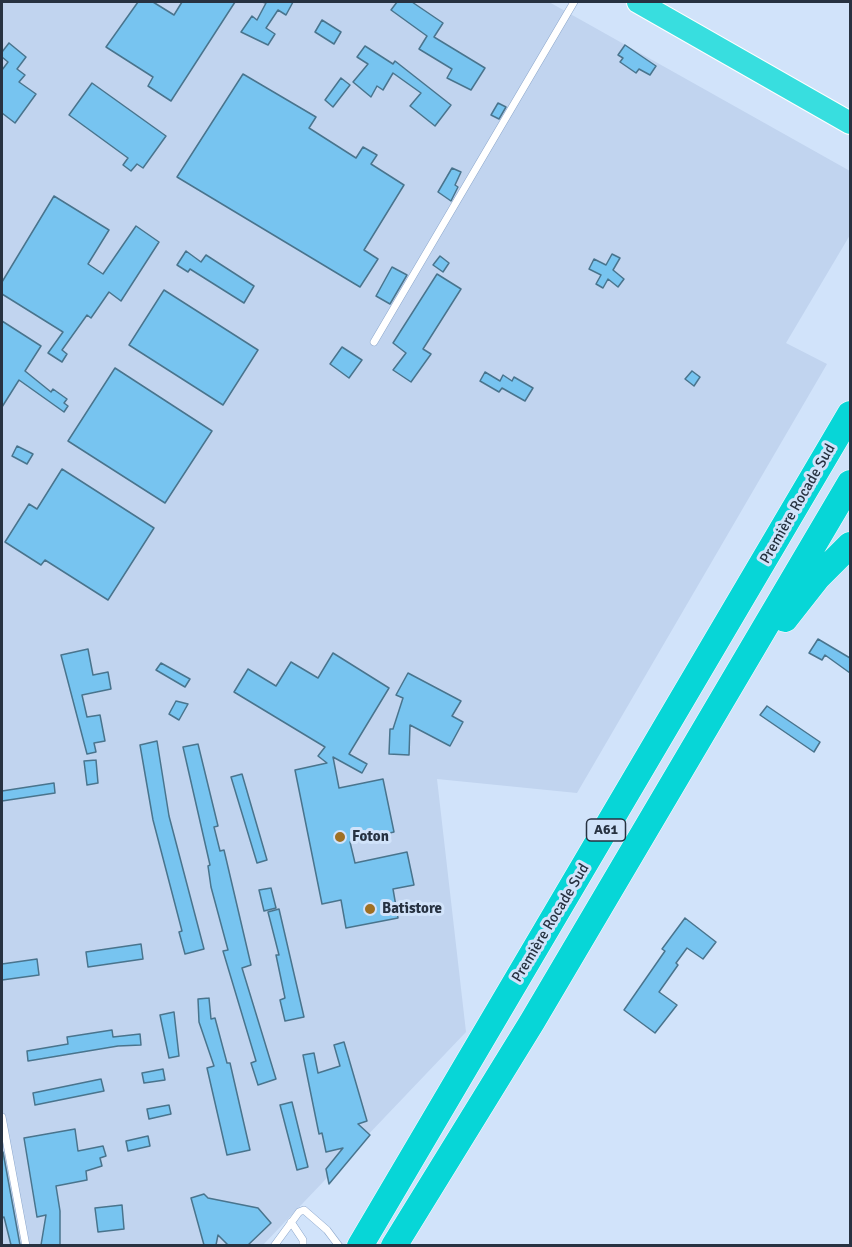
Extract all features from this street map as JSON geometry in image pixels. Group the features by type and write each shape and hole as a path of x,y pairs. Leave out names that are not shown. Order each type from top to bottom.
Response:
{"highway":[{"path":"638,2 850,123"},
{"path":"669,2 850,107"},
{"name":"Première Rocade Sud","path":"360,1245 850,414"},
{"name":"A61","path":"394,1245 532,1022 850,483"},
{"path":"730,686 818,578 850,545"}],"lane":[{"path":"374,342 574,2"},
{"path":"2,1117 26,1245"},
{"path":"274,1245 299,1212 309,1212 339,1245"},
{"path":"291,1222 303,1240 303,1245"}],"shaded area":[{"path":"2,2 549,2 850,171 850,235 786,343 827,364 577,793 437,779 466,1032 263,1245 2,1246"}],"building":[{"path":"138,2 153,2 174,15 182,2 235,2 171,101 148,86 153,77 106,47"},
{"path":"262,2 293,2 286,15 278,10 266,28 275,34 268,45 241,32 252,16 257,20 266,3"},
{"path":"397,2 412,2 443,23 434,37 485,68 471,90 447,78 452,69 419,49 427,36 391,10"},
{"path":"322,20 341,32 334,44 315,32"},
{"path":"9,43 26,57 17,69 25,75 19,82 36,94 15,123 2,113 2,70 8,62 2,57 2,52"},
{"path":"625,45 656,66 650,75 639,69 636,73 620,62 623,58 618,55"},
{"path":"365,46 393,64 395,61 451,105 435,126 410,106 421,93 393,73 383,90 377,86 371,97 353,82 368,64 357,57"},
{"path":"243,74 316,117 309,128 356,158 363,147 377,155 371,164 404,185 364,250 378,259 360,287 177,177"},
{"path":"341,78 350,85 333,107 325,100"},
{"path":"92,83 166,136 143,168 137,164 131,171 123,165 128,158 69,115"},
{"path":"498,103 506,107 499,119 491,115"},
{"path":"452,168 461,172 455,185 458,187 451,201 438,192"},
{"path":"54,196 109,230 88,264 103,274 136,226 159,242 121,301 109,292 91,318 87,315 62,350 67,354 62,362 48,353 63,332 2,294 2,282"},
{"path":"186,251 201,262 206,255 254,286 244,303 190,269 188,272 177,265"},
{"path":"612,254 620,258 613,270 624,279 618,287 608,279 603,288 596,284 601,275 589,269 594,259 606,265"},
{"path":"440,256 449,263 443,272 433,265"},
{"path":"392,267 407,275 390,304 376,296"},
{"path":"437,274 461,289 423,349 431,354 411,382 393,370 406,353 393,343"},
{"path":"164,290 258,350 223,405 129,345"},
{"path":"2,321 41,346 25,371 51,392 53,389 67,399 64,403 68,406 64,412 19,380 2,407"},
{"path":"342,347 362,360 349,378 330,364"},
{"path":"115,368 212,431 165,503 68,441"},
{"path":"692,371 700,377 694,386 685,379"},
{"path":"485,372 500,381 503,375 512,381 514,377 533,388 525,401 502,388 499,392 480,381"},
{"path":"17,446 33,454 27,464 12,456"},
{"path":"62,469 154,528 108,600 45,560 41,565 5,542 29,504 37,509"},
{"path":"818,639 850,658 850,673 825,655 822,660 809,653"},
{"path":"88,649 93,675 108,672 111,689 82,695 87,717 100,715 105,741 94,743 96,752 87,754 61,655"},
{"path":"333,653 389,688 349,754 367,764 362,773 333,757 339,788 383,779 394,832 350,842 355,863 407,852 414,885 393,889 398,918 346,928 341,900 322,904 295,770 327,763 318,756 325,747 234,692 248,669 276,686 291,662 318,678"},
{"path":"161,663 190,679 185,687 156,670"},
{"path":"408,673 461,701 452,716 463,722 450,746 410,725 409,755 389,754 390,729 393,729 403,698 396,695"},
{"path":"176,701 188,704 179,720 169,714"},
{"path":"767,706 820,742 814,752 760,715"},
{"path":"157,741 169,816 204,949 185,954 179,932 182,931 153,820 140,745"},
{"path":"198,744 218,826 214,827 220,851 224,850 251,965 242,968 276,1079 258,1085 251,1063 256,1061 223,951 228,950 211,887 208,866 210,865 183,747"},
{"path":"96,760 98,783 87,785 84,761"},
{"path":"242,774 267,860 257,863 231,777"},
{"path":"54,783 55,793 2,801 2,791"},
{"path":"271,888 276,908 264,911 259,890"},
{"path":"279,909 304,1017 285,1021 280,1000 285,998 276,955 279,955 268,912"},
{"path":"685,918 716,942 703,959 687,948 676,963 678,965 659,992 677,1005 655,1033 624,1010 665,951 662,949"},
{"path":"141,944 143,959 88,967 86,952"},
{"path":"37,959 39,975 2,980 2,964"},
{"path":"209,998 211,1019 215,1018 227,1063 230,1063 250,1150 227,1155 207,1068 214,1066 199,1022 198,999"},
{"path":"174,1012 179,1056 169,1058 160,1015"},
{"path":"112,1030 113,1037 140,1034 141,1045 118,1046 28,1061 27,1051 68,1044 67,1037"},
{"path":"344,1042 367,1121 358,1124 370,1135 329,1184 326,1169 343,1148 326,1152 322,1133 319,1134 303,1055 314,1053 318,1073 340,1066 334,1045"},
{"path":"163,1069 165,1080 144,1083 142,1073"},
{"path":"101,1079 104,1091 35,1105 33,1093"},
{"path":"292,1102 308,1167 297,1170 280,1105"},
{"path":"169,1105 171,1114 149,1119 147,1109"},
{"path":"75,1129 78,1151 103,1146 106,1156 100,1158 102,1166 86,1171 87,1180 56,1186 60,1211 60,1245 41,1245 46,1215 37,1217 24,1138"},
{"path":"148,1136 150,1146 128,1151 126,1141"},
{"path":"2,1152 20,1245 11,1245 4,1217 2,1218"},
{"path":"204,1194 208,1198 258,1208 271,1223 248,1245 228,1245 218,1235 216,1245 204,1245 191,1198"},
{"path":"122,1205 124,1229 98,1232 95,1208"}],"place":[{"name":"Foton","path":"340,837"},
{"name":"Batistore","path":"370,909"}]}
